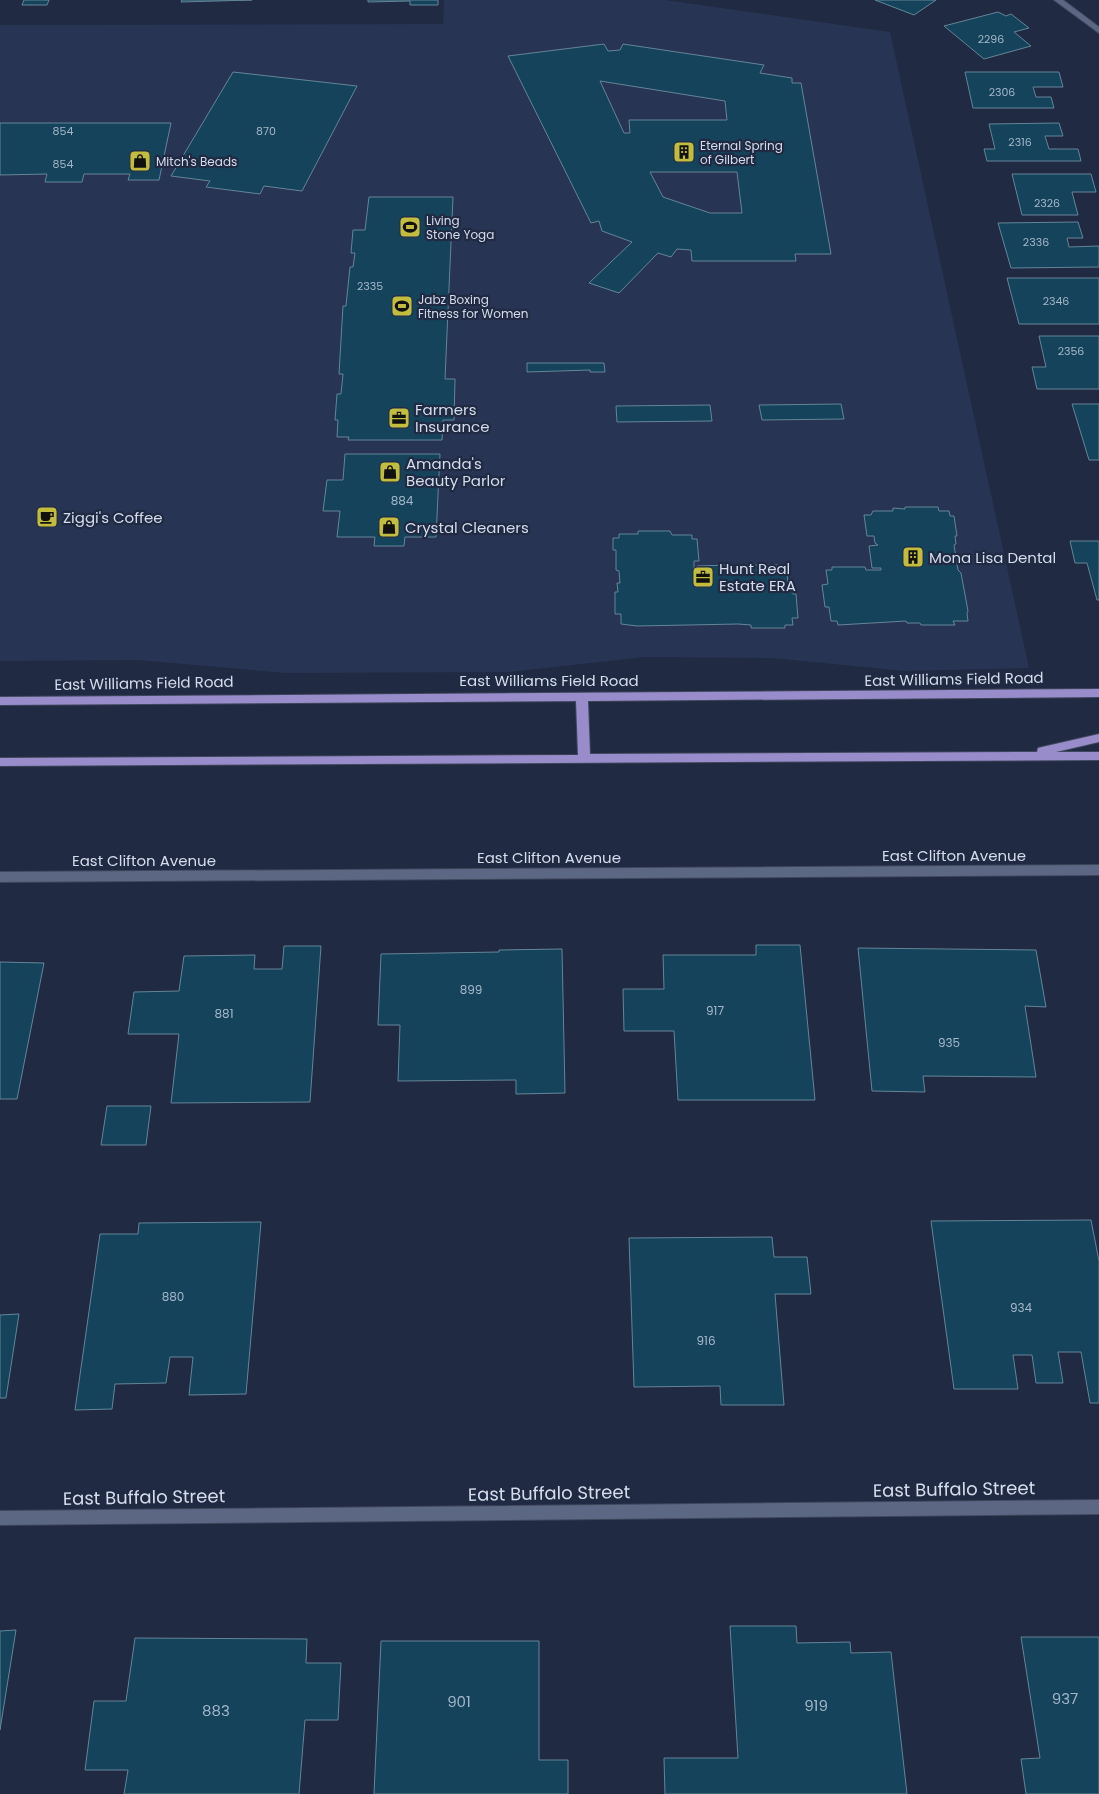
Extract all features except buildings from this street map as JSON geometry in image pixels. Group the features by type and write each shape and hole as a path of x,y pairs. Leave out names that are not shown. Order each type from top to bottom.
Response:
{"main road":[{"name":"East Williams Field Road","path":"0,701 1099,693"},
{"path":"582,696 584,758"},
{"path":"1018,756 1099,738"},
{"path":"0,762 1099,756"}],"street":[{"path":"1058,0 1099,31"},
{"name":"East Clifton Avenue","path":"0,877 1099,870"},
{"name":"East Buffalo Street","path":"0,1518 1099,1507"}],"shaded area":[{"path":"444,0 665,0 890,32 1029,668 905,671 772,658 645,657 509,672 286,673 138,660 0,661 0,25 443,24"}],"place":[{"name":"Eternal Spring of Gilbert","path":"684,152"},
{"name":"Mitch's Beads","path":"140,161"},
{"name":"Living Stone Yoga","path":"410,227"},
{"name":"Jabz Boxing Fitness for Women","path":"402,306"},
{"name":"Farmers Insurance","path":"399,418"},
{"name":"Amanda's Beauty Parlor","path":"390,472"},
{"name":"Ziggi's Coffee","path":"47,517"},
{"name":"Crystal Cleaners","path":"389,527"},
{"name":"Mona Lisa Dental","path":"913,557"},
{"name":"Hunt Real Estate ERA","path":"703,577"}]}
